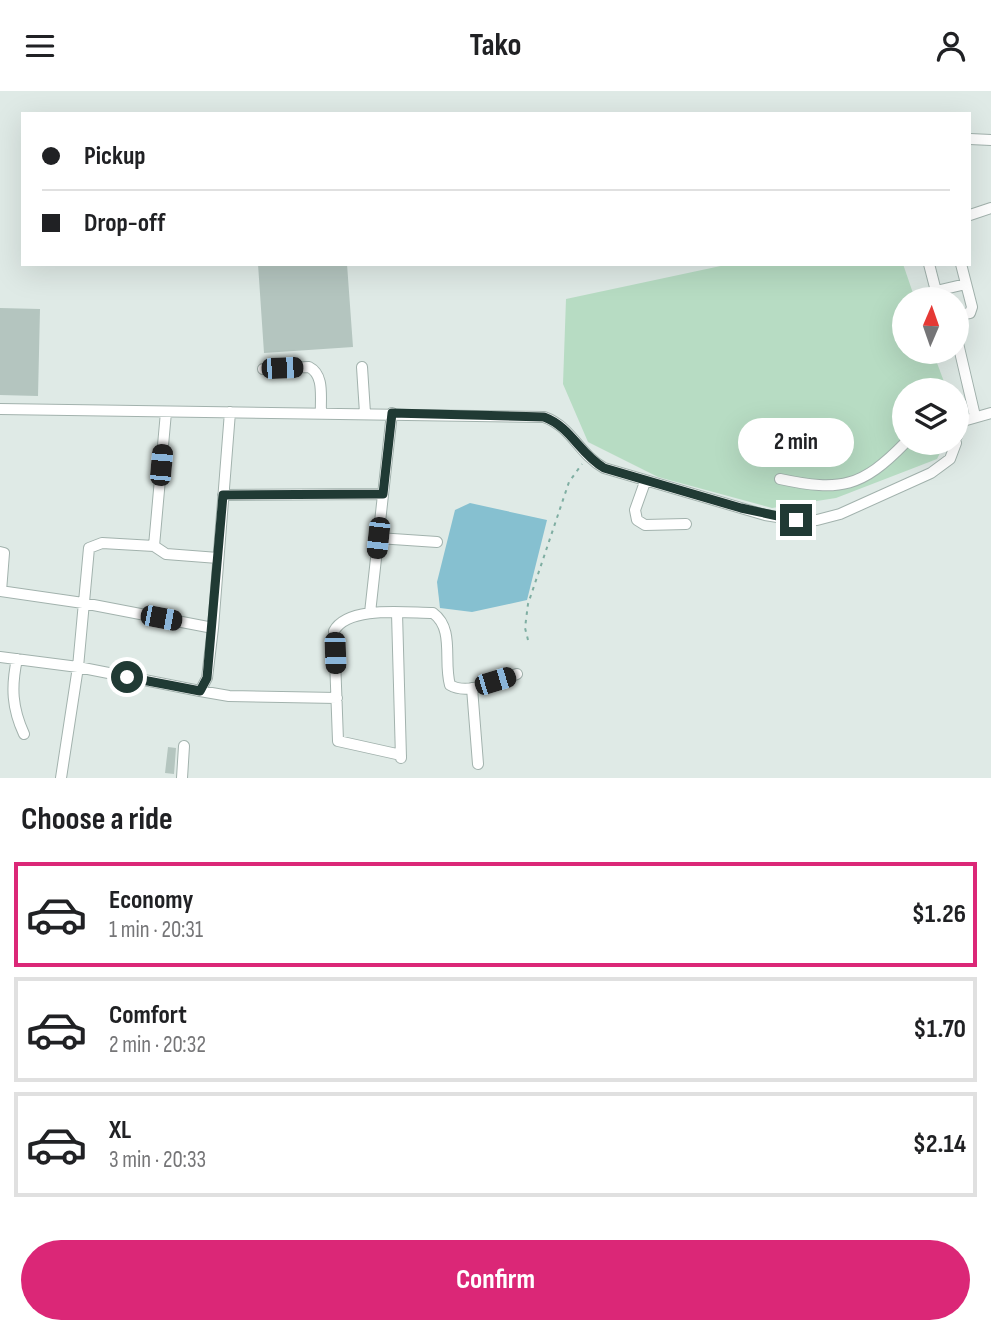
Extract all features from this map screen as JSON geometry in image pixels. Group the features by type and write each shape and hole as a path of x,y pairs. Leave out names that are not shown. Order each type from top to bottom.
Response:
{"street":[{"path":"971,139 991,140"},
{"path":"971,215 991,208"},
{"path":"930,266 935,287"},
{"path":"962,266 967,287"},
{"path":"958,287 966,284"},
{"path":"963,364 975,416"},
{"path":"263,369 310,367 316,370 319,377 321,413"},
{"path":"362,367 365,413"},
{"path":"0,409 544,417 566,429 588,459 604,468 765,515 796,520 817,520 839,514 931,473 952,455"},
{"path":"153,546 166,412"},
{"path":"200,691 207,678 213,628 230,412"},
{"path":"370,613 392,413"},
{"path":"969,418 991,413"},
{"path":"780,479 824,485 859,481 884,465 894,455"},
{"path":"645,482 635,510 637,520 645,525 686,524"},
{"path":"223,495 383,494"},
{"path":"378,538 437,542"},
{"path":"61,778 78,667 89,548 102,543 153,546 166,554 218,558"},
{"path":"0,552 4,552 1,591 83,603 213,628"},
{"path":"397,613 401,756 338,741 334,631 338,622 347,617 370,613 397,613 433,613 442,619 446,629 450,685 458,691 517,674"},
{"path":"0,657 78,667 229,696 337,698"},
{"path":"17,659 12,697 16,717 24,734"},
{"path":"472,688 478,764"},
{"path":"182,778 184,746"}],"path":[{"path":"528,641 525,628 528,604 569,482 576,468 588,459"}],"green space":[{"path":"721,266 904,266 911,287 892,287 892,364 937,364 943,378 892,378 892,455 939,455 937,459 836,498 772,508 658,477 588,442 563,384 566,299"}],"water":[{"path":"470,503 547,520 527,600 472,612 440,608 437,582 455,510"}],"building":[{"path":"258,266 347,266 353,347 264,353"},
{"path":"0,308 40,309 38,396 0,395"},
{"path":"168,747 176,748 174,774 165,773"}],"route":[{"path":"127,677 200,691 205,687 213,628 223,495 383,494 392,413 544,417 566,429 588,459 604,468 765,515 796,520"}]}
